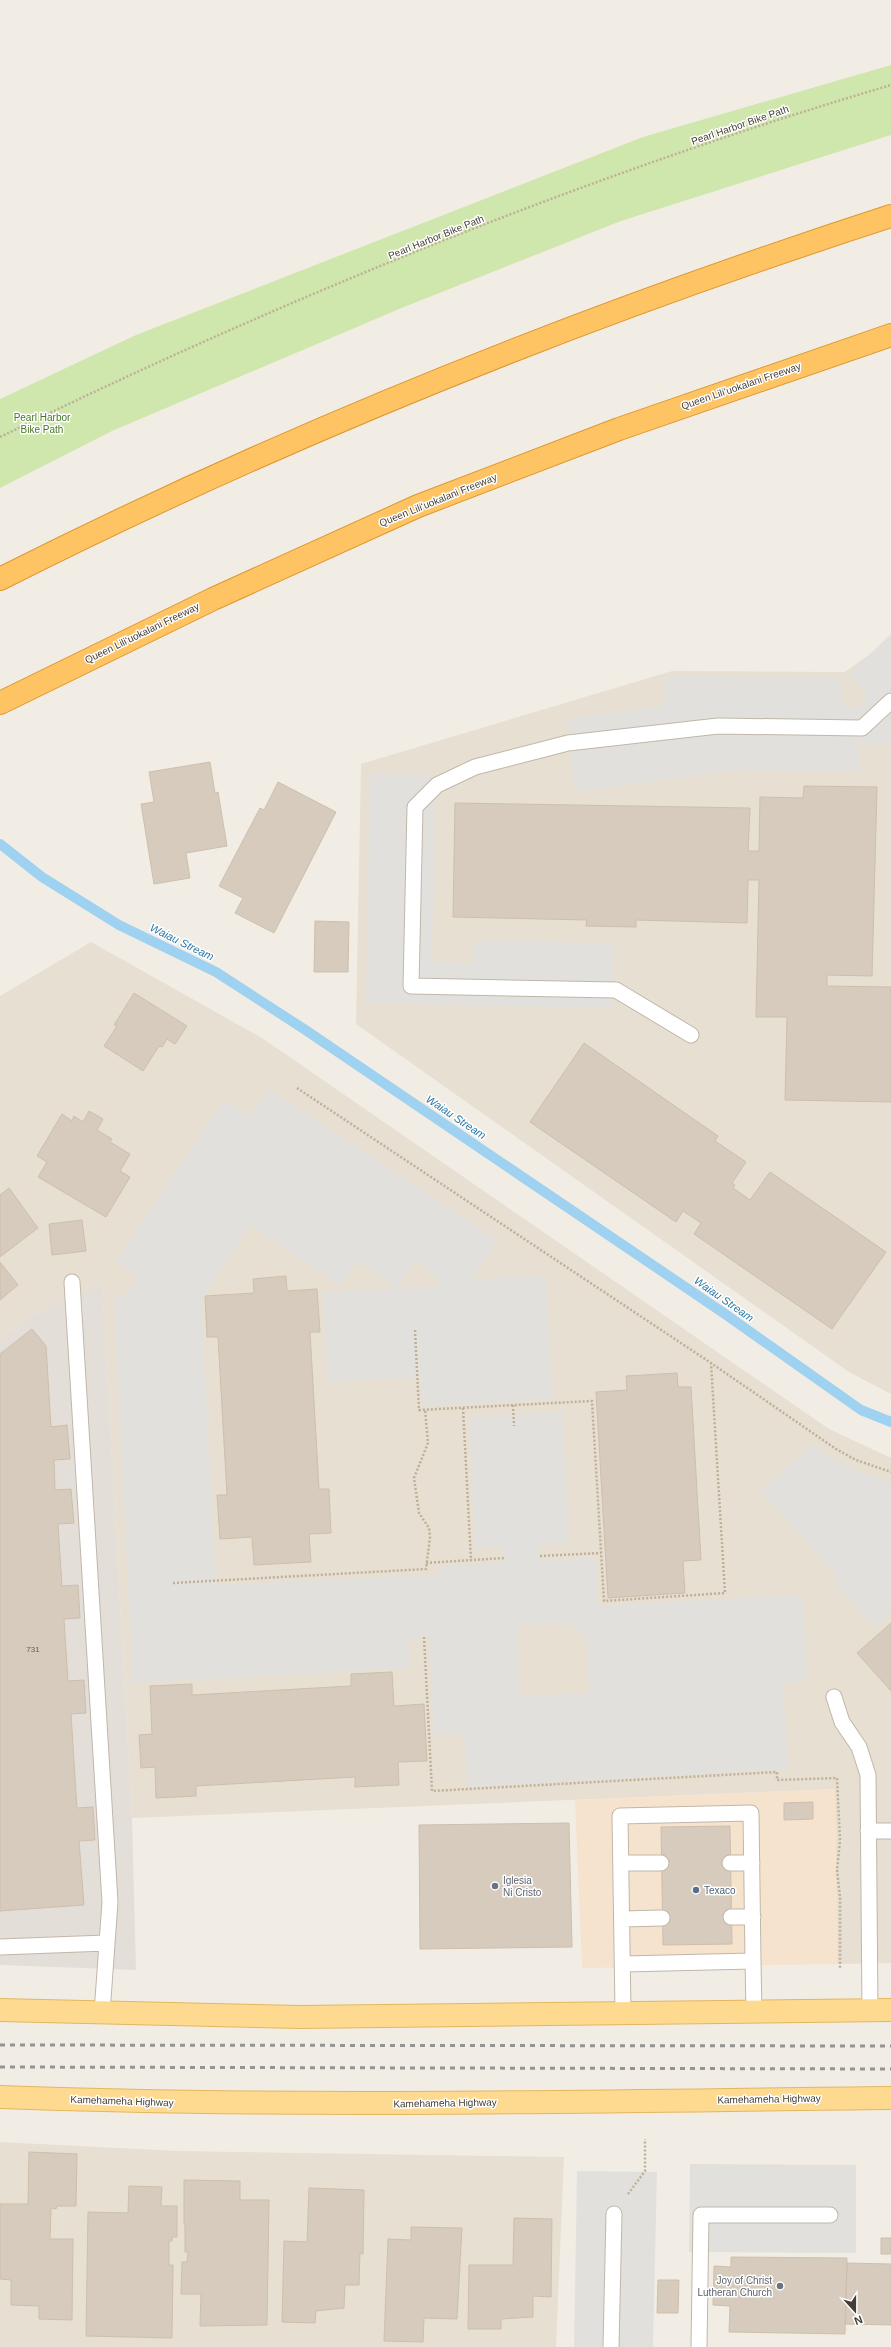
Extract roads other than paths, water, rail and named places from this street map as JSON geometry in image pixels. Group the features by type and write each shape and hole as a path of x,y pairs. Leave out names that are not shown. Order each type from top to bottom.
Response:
{"highway":[{"path":"0,579 119,519 336,421 513,350 746,263 891,216"},
{"name":"Queen Liliʻuokalani Freeway","path":"0,703 213,599 418,506 619,429 891,335"}],"main road":[{"path":"0,2010 300,2017 880,2011"},
{"name":"Kamehameha Highway","path":"0,2097 127,2102 381,2104 891,2098"}],"lane":[{"path":"691,1035 616,990 411,986 415,807 437,785 475,767 568,743 718,726 862,728 891,701"},
{"path":"72,1282 110,1902 102,2013"},
{"path":"834,1697 842,1722 859,1747 868,1775 868,1831 880,2011"},
{"path":"624,2013 620,1816 751,1813 754,2012"},
{"path":"868,1831 891,1831"},
{"path":"621,1863 662,1863"},
{"path":"730,1863 752,1863"},
{"path":"731,1917 753,1917"},
{"path":"622,1919 662,1918"},
{"path":"0,1947 106,1943"},
{"path":"623,1964 754,1961"},
{"path":"611,2347 614,2214"},
{"path":"699,2347 701,2215 830,2215"}],"waterway":[{"name":"Waiau Stream","path":"0,844 42,877 119,925 216,972 304,1029 725,1314 861,1410 891,1422"}],"railway":[{"path":"0,2045 891,2046"},
{"path":"0,2067 891,2069"}],"place":[{"name":"Iglesia Ni Cristo","path":"495,1886"},
{"name":"Texaco","path":"696,1890"},
{"name":"Joy of Christ Lutheran Church","path":"780,2286"}],"park label":[{"name":"Pearl Harbor Bike Path","path":"42,422"}]}
